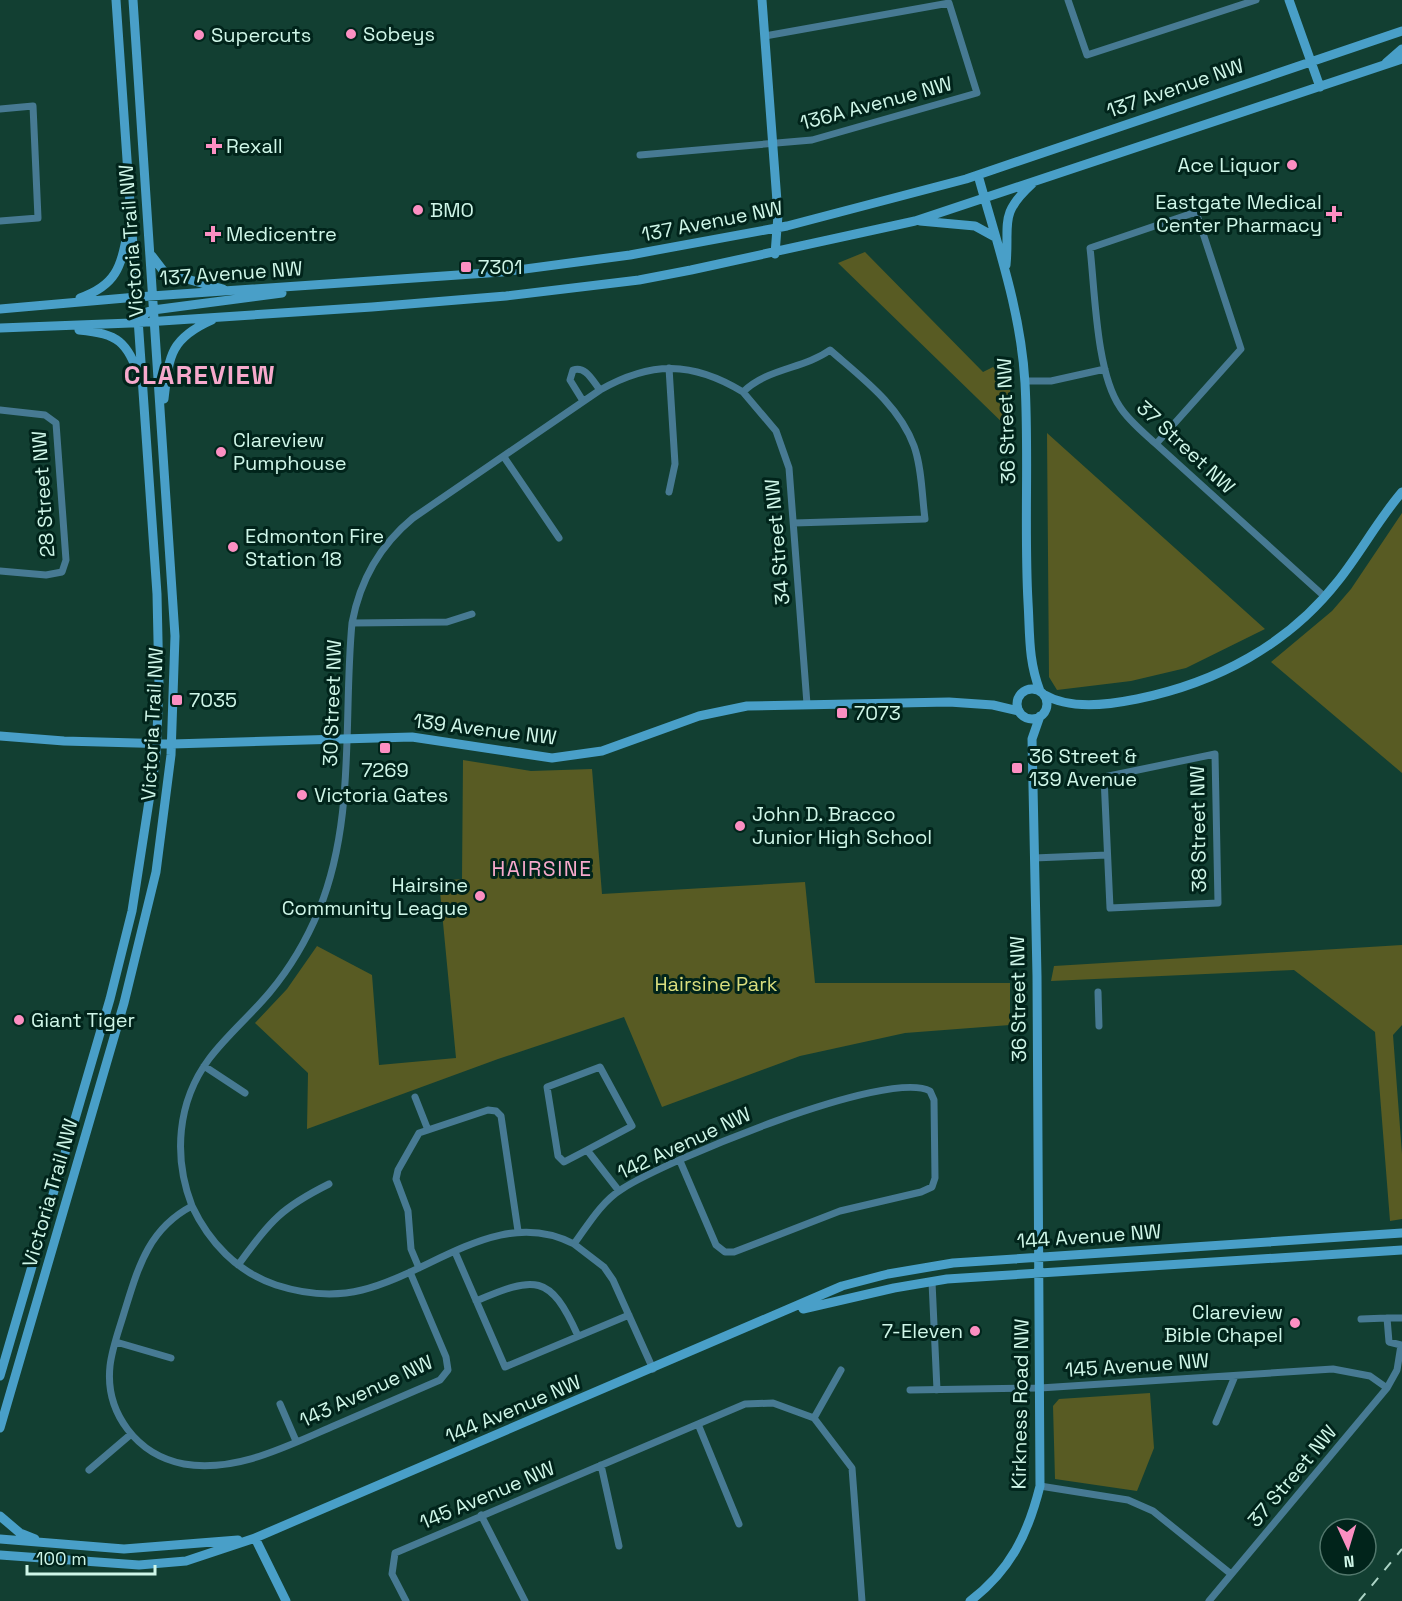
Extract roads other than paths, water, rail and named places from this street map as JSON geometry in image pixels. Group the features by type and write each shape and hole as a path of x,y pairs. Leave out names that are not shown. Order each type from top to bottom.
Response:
{"main road":[{"name":"Victoria Trail NW","path":"0,1376 110,999 132,910 157,743 159,644 117,0"},
{"name":"Victoria Trail NW","path":"0,1428 124,1003 156,873 172,744 175,636 133,0"},
{"path":"762,0 778,227 775,254"},
{"path":"1289,0 1320,87"},
{"name":"137 Avenue NW","path":"0,309 512,270 630,255 778,227 864,208 978,175 1402,31"},
{"path":"1384,64 1402,49"},
{"path":"0,328 220,317 506,296 639,280 775,254 915,221 1402,58"},
{"name":"36 Street NW","path":"978,175 1018,318 1025,381 1027,582 1031,670 1024,692"},
{"path":"1005,271 1006,225 1010,208 1036,180"},
{"path":"67,303 96,292 115,275 131,215"},
{"path":"915,221 975,226 995,237"},
{"path":"150,252 165,273 234,291"},
{"path":"139,322 147,312 153,310 334,285"},
{"path":"161,419 169,363 175,346 195,328 220,317"},
{"path":"52,327 104,333 116,338 130,353 144,388"},
{"path":"1070,704 1031,718 1021,713 1017,702 1024,692 1042,693 1054,701 1070,704 1111,703 1140,698 1180,688 1219,674 1275,641 1301,621 1325,597 1402,492"},
{"name":"36 Street NW","path":"1031,670 1042,693"},
{"name":"139 Avenue NW","path":"993,705 1024,692"},
{"path":"1042,693 1047,703 1042,714"},
{"name":"139 Avenue NW","path":"0,736 64,741 172,744 346,738 428,738 527,756 562,758 602,751 717,711 747,706 949,702 993,705 1021,713"},
{"name":"36 Street NW","path":"1021,713 1032,740 1037,1257"},
{"name":"36 Street NW","path":"1032,740 1042,714"},
{"name":"144 Avenue NW","path":"0,1555 139,1565 186,1561 255,1538 842,1286 888,1274 953,1263 1402,1233"},
{"name":"144 Avenue NW","path":"785,1312 932,1282 1402,1250"},
{"name":"Kirkness Road NW","path":"970,1601 1003,1571 1018,1549 1030,1522 1040,1486 1041,1388 1037,1257"},
{"path":"0,1516 20,1533 49,1543"},
{"path":"255,1538 286,1601"},
{"name":"144 Avenue NW","path":"0,1539 124,1549 255,1538"},
{"path":"0,1562 40,1559"}],"street":[{"path":"1068,0 1087,55 1256,0"},
{"name":"136A Avenue NW","path":"640,155 812,140 977,93 949,3 765,36"},
{"path":"0,109 33,106 38,218 0,221"},
{"name":"37 Street NW","path":"1156,444 1241,349 1197,212 1090,248 1105,369 1111,391 1120,408 1156,444 1325,597"},
{"path":"743,392 759,379 818,359 830,350 882,396 902,421 915,447 925,519 794,522"},
{"path":"669,368 675,464 669,492"},
{"name":"30 Street NW","path":"192,1206 182,1170 181,1131 189,1097 204,1066 271,991 298,951 318,913 334,867 341,833 352,623 366,576 390,539 413,518 583,401 637,372 669,368 706,373 743,392"},
{"path":"1025,381 1051,381 1105,369"},
{"path":"583,401 570,380 573,370 583,370 600,390"},
{"name":"34 Street NW","path":"743,392 768,419 783,445 789,468 807,704"},
{"name":"28 Street NW","path":"0,410 49,416 57,428 66,560 62,572 46,575 0,571"},
{"path":"504,457 559,538"},
{"name":"30 Street NW","path":"352,623 447,622 472,614"},
{"name":"38 Street NW","path":"1215,754 1218,903 1110,908 1107,855 1104,777 1215,754"},
{"path":"1034,858 1107,855"},
{"path":"1098,992 1099,1026"},
{"path":"204,1066 245,1093"},
{"path":"600,1067 632,1126 587,1150 564,1162 558,1156 548,1087 600,1067"},
{"name":"142 Avenue NW","path":"574,1244 603,1206 619,1191 680,1161 752,1129 825,1104 912,1087 930,1091 935,1107 935,1178 932,1187 921,1192 840,1211 738,1251 725,1252 716,1245 680,1161"},
{"path":"415,1097 428,1130"},
{"path":"419,1268 411,1250 408,1211 396,1179 413,1140 419,1133 488,1110 496,1111 501,1116 518,1231"},
{"path":"587,1150 619,1191"},
{"path":"238,1265 278,1214 294,1202 329,1184"},
{"path":"88,1470 130,1435 117,1413 111,1393 110,1364 145,1251 166,1223 192,1206 211,1239 238,1265 270,1283 300,1291 325,1294 362,1290 494,1236 518,1231 542,1232 574,1244 609,1273 652,1369"},
{"path":"454,1252 506,1367 629,1315"},
{"name":"143 Avenue NW","path":"130,1435 146,1448 164,1458 205,1466 254,1458 440,1380 448,1370 446,1356 410,1272"},
{"path":"932,1282 937,1390"},
{"path":"476,1301 517,1284 536,1285 558,1299 565,1308 578,1336"},
{"path":"1387,1318 1389,1342 1401,1344"},
{"path":"1361,1319 1402,1318"},
{"path":"116,1342 171,1358"},
{"name":"37 Street NW","path":"1209,1601 1387,1388 1397,1370 1401,1344"},
{"name":"145 Avenue NW","path":"910,1390 1041,1388 1333,1368 1370,1376 1387,1388"},
{"path":"841,1370 814,1418 852,1468 862,1601"},
{"name":"145 Avenue NW","path":"1216,1422 1235,1376"},
{"name":"145 Avenue NW","path":"406,1601 392,1574 395,1553 745,1404 773,1402 814,1418"},
{"name":"143 Avenue NW","path":"280,1404 296,1442"},
{"path":"698,1424 739,1524"},
{"path":"601,1465 619,1546"},
{"path":"1040,1486 1128,1500 1153,1511 1232,1574"},
{"path":"481,1515 525,1601"}],"railway":[{"path":"1359,1601 1402,1549"}],"place":[{"name":"Sobeys","path":"351,34"},
{"name":"Supercuts","path":"199,35"},
{"name":"Rexall","path":"214,146"},
{"name":"Ace Liquor","path":"1292,165"},
{"name":"BMO","path":"418,210"},
{"name":"Eastgate Medical Center Pharmacy","path":"1334,214"},
{"name":"Medicentre","path":"213,234"},
{"name":"7301","path":"466,267"},
{"name":"Clareview Pumphouse","path":"221,452"},
{"name":"Edmonton Fire Station 18","path":"233,547"},
{"name":"7035","path":"177,700"},
{"name":"7073","path":"842,713"},
{"name":"7269","path":"385,748"},
{"name":"36 Street & 139 Avenue","path":"1017,768"},
{"name":"Victoria Gates","path":"302,795"},
{"name":"John D. Bracco Junior High School","path":"740,826"},
{"name":"Hairsine Community League","path":"480,896"},
{"name":"Giant Tiger","path":"19,1020"},
{"name":"Clareview Bible Chapel","path":"1295,1323"},
{"name":"7-Eleven","path":"975,1331"}],"district":[{"name":"CLAREVIEW","path":"200,375"},
{"name":"HAIRSINE","path":"542,869"}],"park label":[{"name":"Hairsine Park","path":"716,984"}]}
